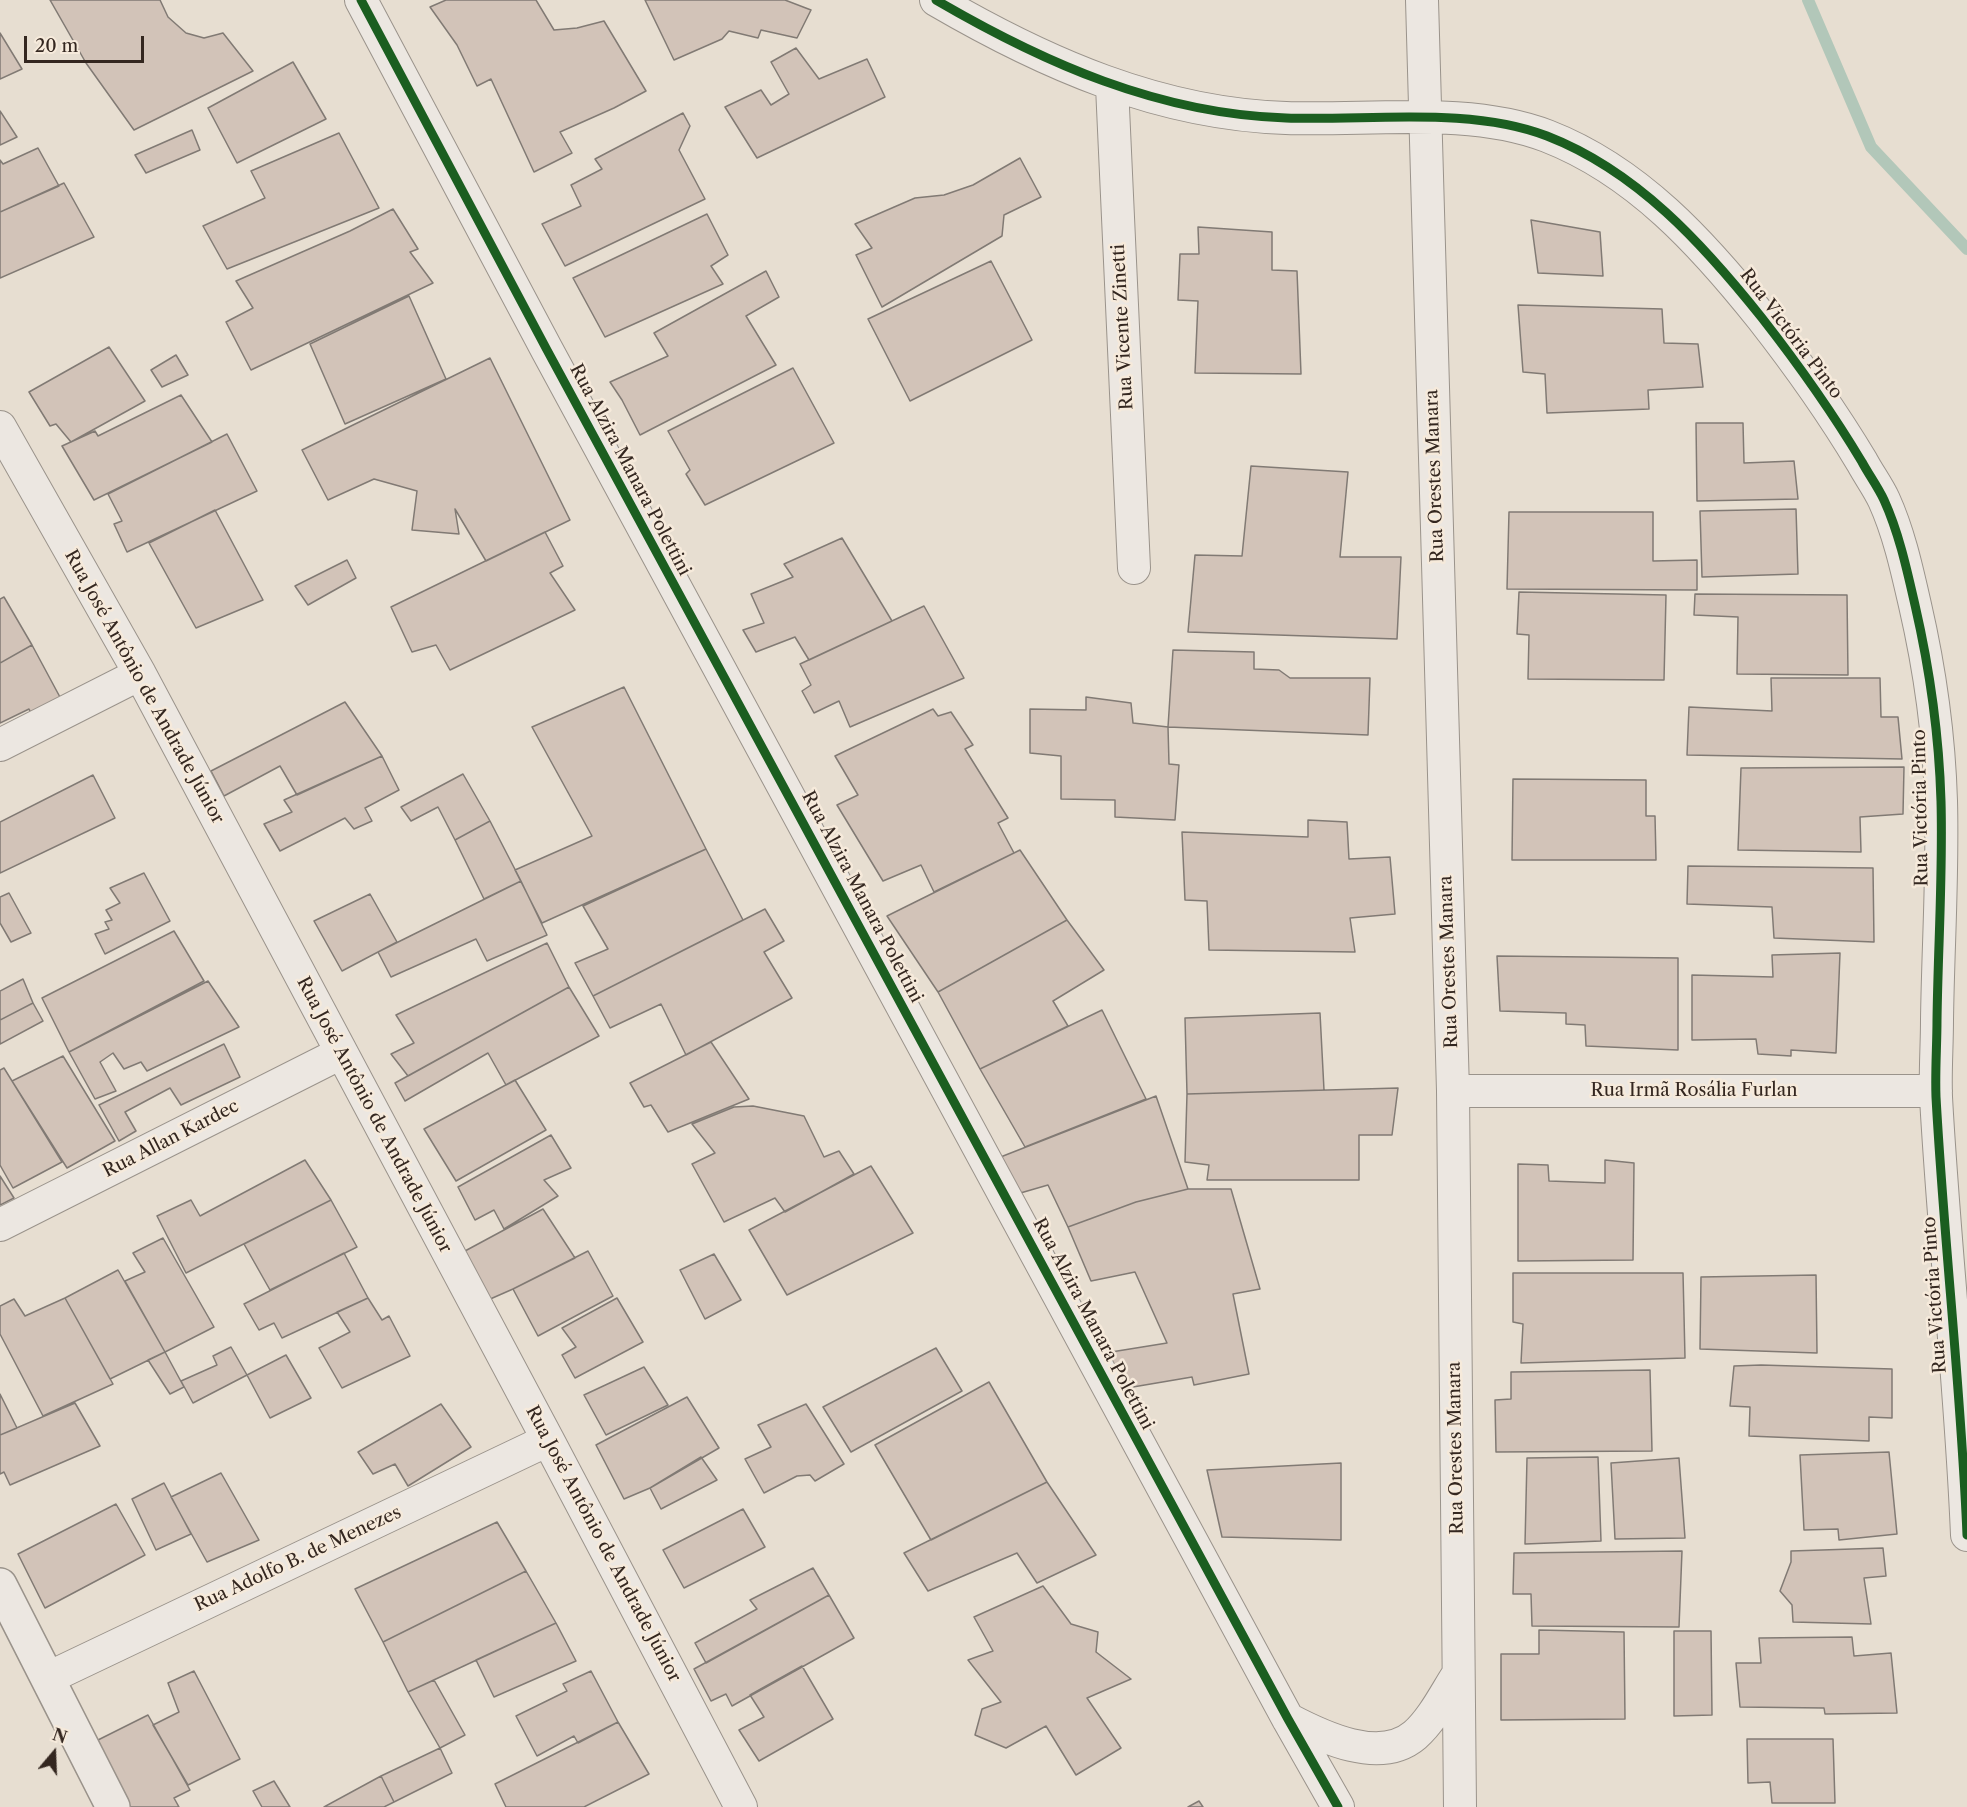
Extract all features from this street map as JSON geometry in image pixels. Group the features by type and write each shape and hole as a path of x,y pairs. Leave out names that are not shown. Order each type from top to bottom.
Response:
{"street":[{"name":"Rua Alzira Manara Polettini","path":"361,0 552,361 1288,1719 1338,1807"},
{"name":"Rua Victória Pinto","path":"936,0 985,29 1028,50 1112,86 1174,104 1225,113 1285,118 1425,118 1492,122 1523,128 1550,137 1586,154 1637,186 1677,221 1736,286 1764,321 1839,424 1884,501 1907,567 1926,653 1938,734 1941,804 1936,1091 1964,1466 1967,1535"},
{"name":"Rua Orestes Manara","path":"1422,0 1453,1091 1460,1807"},
{"name":"Rua Vicente Zinetti","path":"1112,86 1134,568"},
{"name":"Rua José Antônio de Andrade Júnior","path":"0,427 140,674 741,1807"},
{"path":"0,746 140,674"},
{"name":"Rua Allan Kardec","path":"0,1225 341,1053"},
{"name":"Rua Irmã Rosália Furlan","path":"1453,1091 1936,1091"},
{"name":"Rua Adolfo B. de Menezes","path":"48,1678 548,1440"},
{"path":"0,1585 113,1807"},
{"path":"1288,1719 1317,1735 1336,1741 1366,1748 1390,1746 1413,1736 1426,1723 1458,1674"}],"building":[{"path":"50,0 160,0 168,17 186,33 204,38 223,33 253,71 134,130 86,63"},
{"path":"446,0 536,0 554,30 577,28 604,21 646,91 560,132 572,153 534,172 491,79 477,86 457,45 430,7"},
{"path":"645,0 785,0 811,10 797,38 761,30 758,38 729,31 722,39 674,60"},
{"path":"0,33 22,69 0,79"},
{"path":"796,48 819,79 867,59 885,97 757,158 725,107 761,90 771,105 789,94 771,62"},
{"path":"293,62 326,119 237,163 208,108"},
{"path":"0,111 17,137 0,145"},
{"path":"683,113 690,126 679,150 705,199 565,266 542,224 581,206 571,185 602,169 595,159"},
{"path":"192,130 200,150 146,173 135,155"},
{"path":"339,133 379,208 227,269 203,226 265,198 251,171"},
{"path":"38,148 59,186 0,212 0,160 3,164"},
{"path":"1020,158 1041,197 1004,215 1002,236 882,307 856,255 872,248 855,224 915,198 944,195 973,185"},
{"path":"64,183 94,237 0,278 0,212"},
{"path":"393,209 418,249 410,252 433,283 251,370 226,322 253,308 236,281 350,231"},
{"path":"707,214 728,255 711,266 723,284 605,337 573,278"},
{"path":"1531,220 1600,232 1603,276 1538,273"},
{"path":"1198,227 1272,232 1272,270 1297,271 1301,374 1195,373 1198,301 1178,300 1180,254 1199,254"},
{"path":"991,261 1032,340 910,401 868,319"},
{"path":"766,271 779,297 746,316 776,365 640,435 610,382 668,356 654,333"},
{"path":"409,296 446,379 345,424 310,344"},
{"path":"1518,305 1662,309 1664,343 1698,344 1703,387 1648,390 1649,409 1547,413 1545,374 1523,372"},
{"path":"109,347 145,401 71,442 56,424 50,426 29,392"},
{"path":"176,355 188,375 162,387 151,370"},
{"path":"490,358 570,520 486,561 455,509 459,534 412,530 417,491 374,479 328,500 302,450"},
{"path":"793,368 834,443 705,505 686,474 690,470 668,431"},
{"path":"181,395 212,442 94,500 62,446 95,431 98,436"},
{"path":"1696,423 1743,423 1744,463 1794,461 1798,499 1697,501"},
{"path":"227,434 257,491 127,552 114,524 122,521 108,494"},
{"path":"1251,466 1348,472 1340,557 1401,557 1397,639 1188,632 1195,555 1242,556"},
{"path":"1796,509 1798,574 1702,577 1700,511"},
{"path":"215,510 263,600 196,628 149,543"},
{"path":"1509,512 1653,512 1653,561 1697,560 1697,590 1507,589"},
{"path":"545,532 563,566 550,573 575,610 450,670 436,645 412,652 391,607"},
{"path":"842,538 892,621 809,660 795,637 756,652 743,630 764,623 751,594 793,577 784,564"},
{"path":"347,560 356,578 308,605 295,586"},
{"path":"1519,592 1666,595 1664,680 1528,679 1529,635 1517,634"},
{"path":"1695,594 1847,595 1848,675 1737,674 1738,617 1694,615"},
{"path":"4,597 32,645 0,663 0,599"},
{"path":"924,606 964,678 850,727 839,701 814,713 802,691 811,685 800,664"},
{"path":"32,645 61,699 32,715 29,709 0,723 0,663"},
{"path":"1173,650 1254,652 1254,669 1279,670 1290,678 1370,678 1368,735 1168,727"},
{"path":"1771,678 1880,678 1881,717 1898,717 1902,759 1687,755 1689,707 1772,711"},
{"path":"624,687 706,849 542,923 515,870 592,836 532,727"},
{"path":"1086,697 1131,703 1133,723 1168,727 1169,764 1179,765 1175,820 1115,817 1115,800 1061,799 1061,756 1030,753 1030,709 1086,710"},
{"path":"345,702 382,756 297,795 280,766 224,796 211,771"},
{"path":"933,709 938,716 951,712 973,745 965,749 1008,818 998,823 1014,853 934,892 921,865 883,881 837,805 858,795 835,756"},
{"path":"382,756 399,790 365,808 372,821 354,829 345,818 280,851 264,824 292,812 284,800"},
{"path":"1904,767 1903,814 1860,817 1861,852 1738,850 1741,768"},
{"path":"463,774 490,821 455,840 438,807 411,821 401,807"},
{"path":"93,775 115,818 0,873 0,822"},
{"path":"1513,779 1646,780 1646,816 1655,816 1656,860 1512,860"},
{"path":"1308,820 1347,822 1349,859 1390,857 1395,914 1350,918 1355,952 1209,950 1207,901 1185,900 1182,832 1308,837"},
{"path":"490,821 521,881 484,899 455,840"},
{"path":"706,849 743,920 593,996 575,963 608,949 583,906"},
{"path":"1020,850 1067,920 938,992 887,916"},
{"path":"1688,866 1873,868 1874,942 1774,938 1772,907 1687,904"},
{"path":"144,873 170,921 105,954 95,934 109,929 105,922 112,920 106,910 120,903 110,888"},
{"path":"521,881 547,935 487,961 476,939 391,977 378,952"},
{"path":"9,893 31,933 11,942 0,923 0,897"},
{"path":"370,894 397,942 342,971 314,921"},
{"path":"765,909 784,941 764,952 792,998 686,1055 661,1004 610,1028 593,996"},
{"path":"1067,920 1104,970 1053,1001 1068,1026 980,1069 938,992"},
{"path":"174,931 204,981 69,1052 42,998"},
{"path":"547,943 569,987 408,1076 391,1054 414,1043 396,1015"},
{"path":"1840,953 1836,1053 1791,1050 1791,1056 1758,1054 1756,1039 1692,1040 1692,975 1773,977 1772,955"},
{"path":"1497,956 1678,958 1678,1050 1586,1046 1585,1025 1566,1024 1566,1013 1500,1011"},
{"path":"23,979 33,1003 0,1020 0,991"},
{"path":"208,981 239,1027 147,1071 141,1062 124,1069 113,1053 100,1062 116,1091 95,1099 69,1052"},
{"path":"569,987 599,1036 506,1085 488,1053 405,1101 395,1083"},
{"path":"33,1003 43,1021 0,1044 0,1020"},
{"path":"1102,1010 1146,1099 1025,1147 980,1069"},
{"path":"1320,1013 1324,1090 1187,1094 1185,1018"},
{"path":"711,1042 749,1099 668,1132 651,1105 644,1107 630,1083"},
{"path":"224,1044 240,1077 181,1105 170,1088 125,1112 136,1131 119,1141 99,1105"},
{"path":"63,1056 115,1141 67,1168 12,1081"},
{"path":"4,1068 62,1162 13,1188 0,1165 0,1070"},
{"path":"515,1080 546,1130 456,1181 424,1129"},
{"path":"1398,1088 1392,1135 1359,1135 1359,1180 1207,1180 1209,1165 1185,1162 1187,1094"},
{"path":"1156,1096 1188,1189 1136,1202 1068,1227 1048,1185 1017,1194 998,1158"},
{"path":"753,1106 804,1116 824,1157 839,1151 854,1174 785,1212 775,1198 724,1222 692,1164 715,1153 692,1124 734,1107"},
{"path":"551,1135 571,1168 544,1180 558,1196 504,1229 494,1210 475,1220 458,1187"},
{"path":"305,1160 331,1200 186,1273 157,1216 191,1200 200,1216"},
{"path":"1605,1160 1634,1163 1633,1260 1518,1261 1518,1164 1548,1165 1549,1181 1605,1183"},
{"path":"871,1166 913,1233 787,1295 749,1230"},
{"path":"0,1176 14,1198 0,1205"},
{"path":"1188,1189 1231,1189 1260,1289 1233,1294 1249,1374 1194,1385 1192,1377 1127,1388 1105,1353 1167,1343 1135,1272 1091,1281 1068,1227 1136,1202"},
{"path":"331,1200 357,1247 270,1290 244,1244"},
{"path":"543,1209 575,1258 488,1300 465,1251"},
{"path":"163,1238 214,1327 165,1352 125,1281 145,1272 133,1253"},
{"path":"588,1251 613,1296 538,1336 513,1289"},
{"path":"344,1253 368,1298 282,1338 274,1323 259,1330 244,1304"},
{"path":"714,1254 741,1300 705,1319 680,1270"},
{"path":"118,1270 165,1352 110,1379 65,1298"},
{"path":"1513,1273 1683,1273 1685,1358 1521,1363 1523,1324 1513,1322"},
{"path":"1816,1275 1817,1353 1700,1349 1701,1277"},
{"path":"65,1298 113,1384 43,1416 0,1334 0,1306 14,1299 25,1316"},
{"path":"368,1298 382,1320 389,1316 410,1356 342,1388 319,1348 350,1332 337,1312"},
{"path":"617,1298 643,1342 575,1378 562,1355 576,1347 562,1328"},
{"path":"231,1347 247,1375 193,1403 181,1381 217,1365 213,1356"},
{"path":"936,1348 962,1391 851,1452 823,1407"},
{"path":"165,1352 184,1387 170,1394 148,1360"},
{"path":"286,1355 311,1398 270,1418 247,1375"},
{"path":"1734,1366 1892,1369 1892,1418 1869,1417 1869,1441 1749,1436 1750,1407 1730,1406"},
{"path":"644,1367 668,1405 606,1435 584,1395"},
{"path":"1650,1370 1652,1451 1496,1452 1495,1400 1511,1399 1511,1372"},
{"path":"989,1382 1047,1482 931,1540 875,1445"},
{"path":"0,1394 17,1428 0,1435"},
{"path":"687,1397 719,1448 650,1488 624,1499 596,1445"},
{"path":"75,1403 100,1446 10,1485 4,1472 0,1474 0,1435"},
{"path":"441,1404 471,1447 408,1486 395,1464 373,1474 358,1452"},
{"path":"806,1404 844,1464 815,1481 810,1475 797,1476 764,1493 745,1459 771,1447 758,1425"},
{"path":"1889,1452 1897,1534 1839,1540 1838,1529 1804,1530 1800,1455"},
{"path":"701,1457 717,1480 661,1509 650,1488"},
{"path":"1598,1457 1601,1541 1525,1544 1527,1458"},
{"path":"1679,1458 1685,1538 1615,1539 1611,1463"},
{"path":"1341,1463 1341,1540 1222,1537 1207,1470"},
{"path":"221,1473 259,1540 207,1562 171,1497"},
{"path":"1047,1482 1096,1555 1037,1583 1017,1553 928,1591 904,1553"},
{"path":"164,1483 191,1534 156,1550 132,1499"},
{"path":"116,1504 145,1555 45,1608 18,1554"},
{"path":"743,1509 765,1547 684,1588 663,1550"},
{"path":"497,1522 526,1571 383,1642 355,1589"},
{"path":"1883,1548 1886,1576 1864,1578 1871,1624 1793,1622 1792,1605 1780,1591 1791,1562 1791,1551"},
{"path":"1682,1551 1679,1627 1532,1626 1531,1594 1513,1594 1514,1553"},
{"path":"813,1568 829,1595 706,1663 695,1643 757,1609 750,1600"},
{"path":"526,1571 556,1623 408,1692 383,1642"},
{"path":"1043,1586 1071,1624 1098,1632 1096,1652 1131,1679 1087,1698 1121,1748 1076,1775 1046,1726 1006,1748 975,1735 982,1709 1001,1702 968,1660 993,1651 974,1617"},
{"path":"829,1595 854,1638 732,1706 726,1694 711,1701 694,1669"},
{"path":"556,1623 576,1661 494,1697 476,1660"},
{"path":"1539,1630 1624,1632 1625,1719 1501,1720 1501,1654 1539,1654"},
{"path":"1674,1631 1711,1631 1712,1715 1674,1716"},
{"path":"1852,1637 1854,1656 1891,1653 1897,1713 1825,1714 1824,1708 1740,1707 1736,1663 1761,1663 1759,1638"},
{"path":"802,1666 833,1719 759,1761 739,1730 764,1717 750,1695"},
{"path":"194,1671 240,1759 188,1785 153,1725 179,1712 168,1683"},
{"path":"591,1671 618,1722 578,1743 574,1736 537,1756 516,1716 567,1691 563,1684"},
{"path":"434,1680 465,1735 440,1748 408,1692"},
{"path":"148,1715 190,1790 174,1798 179,1807 127,1807 94,1742"},
{"path":"618,1722 649,1774 584,1807 506,1807 495,1784"},
{"path":"1747,1739 1833,1739 1835,1803 1772,1803 1770,1782 1748,1783"},
{"path":"440,1748 452,1773 394,1802 381,1776"},
{"path":"381,1776 394,1802 384,1807 324,1807"},
{"path":"274,1781 290,1807 262,1807 253,1791"},
{"path":"1199,1801 1203,1807 1188,1807"}],"waterway":[{"path":"1808,0 1871,147 1967,249"}],"cycle path":[{"path":"361,0 547,350 1288,1719 1338,1807"},
{"path":"936,0 1061,64 1148,96 1193,107 1286,118 1418,117 1485,121 1547,136 1580,151 1639,189 1692,237 1740,290 1827,407 1879,490 1894,525 1915,605 1933,702 1940,776 1941,828 1936,1097 1967,1535"}]}
